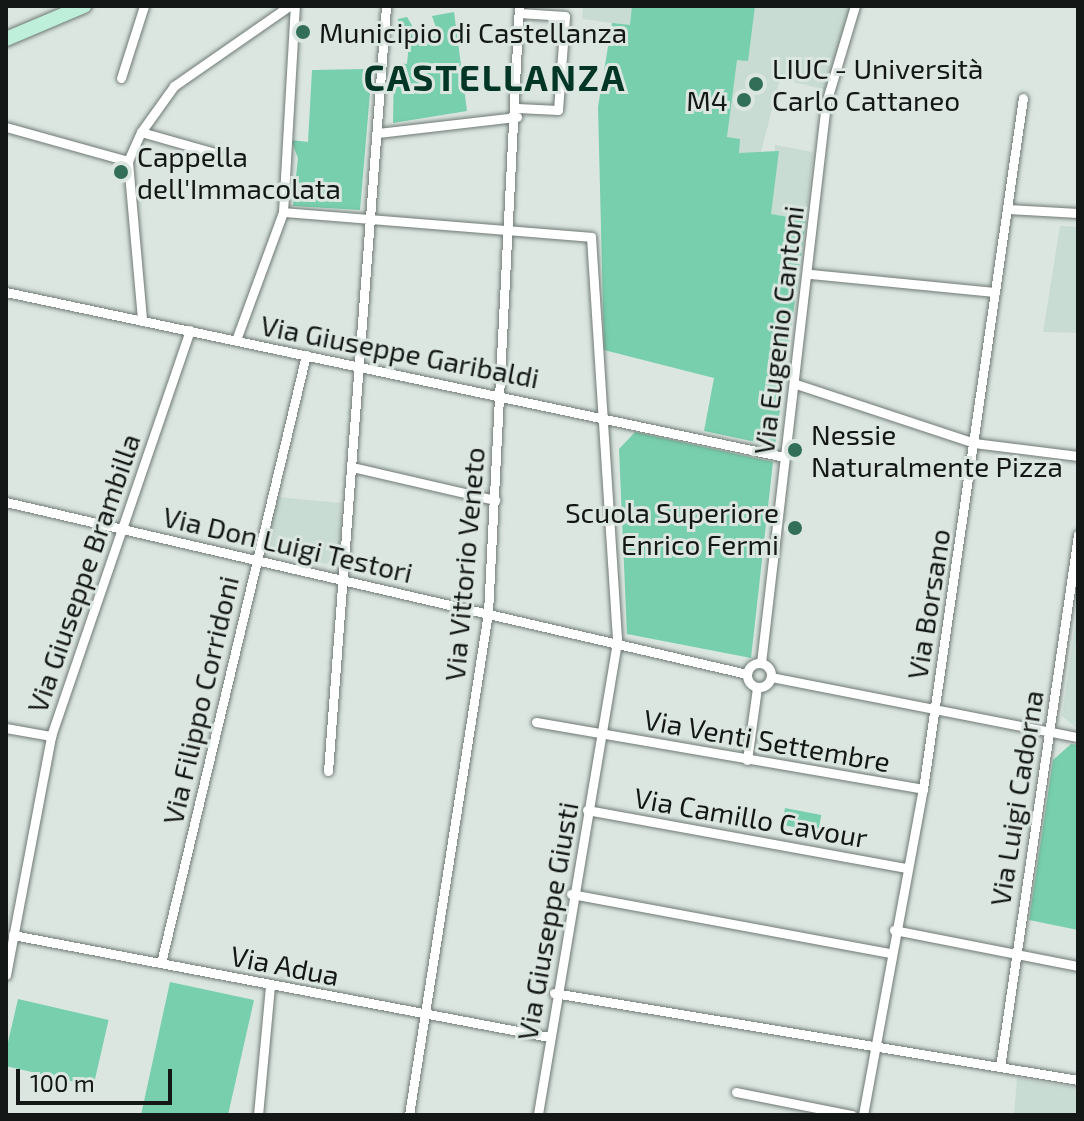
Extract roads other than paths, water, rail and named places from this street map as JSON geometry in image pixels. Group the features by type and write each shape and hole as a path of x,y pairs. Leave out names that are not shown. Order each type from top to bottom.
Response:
{"main road":[{"path":"6,39 84,6"}],"street":[{"path":"121,78 144,6"},
{"path":"142,319 128,161 141,132 174,86 292,6"},
{"path":"236,340 283,212 292,6"},
{"path":"328,771 356,468 386,6"},
{"name":"Via Eugenio Cantoni","path":"761,663 784,457 810,274 826,103 855,6"},
{"name":"Via Vittorio Veneto","path":"409,1115 488,613 517,113 519,9 565,16 558,110 517,113"},
{"name":"Via Borsano","path":"863,1115 870,1047 923,789 1023,98"},
{"path":"378,133 517,113"},
{"path":"6,127 128,161"},
{"path":"141,132 218,154"},
{"path":"1008,209 1078,213"},
{"path":"283,212 510,228"},
{"name":"Via Giuseppe Giusti","path":"510,228 591,237 605,415 617,642 603,734 554,993 538,1115"},
{"path":"810,274 995,292"},
{"name":"Via Giuseppe Garibaldi","path":"6,292 605,415 784,457"},
{"name":"Via Giuseppe Brambilla","path":"6,975 51,736 190,330"},
{"name":"Via Filippo Corridoni","path":"161,963 306,355"},
{"path":"796,384 974,443 1078,456"},
{"path":"356,468 495,500"},
{"name":"Via Don Luigi Testori","path":"6,502 747,674"},
{"name":"Via Luigi Cadorna","path":"1000,1067 1078,535"},
{"path":"747,760 757,688 747,674 761,663 771,677 933,714 1078,737"},
{"path":"757,688 771,677"},
{"path":"536,722 603,734"},
{"path":"6,728 51,736"},
{"name":"Via Venti Settembre","path":"603,734 923,789"},
{"name":"Via Camillo Cavour","path":"587,810 907,868"},
{"path":"571,894 889,953"},
{"path":"894,930 1078,966"},
{"name":"Via Adua","path":"13,935 549,1037"},
{"path":"258,1115 270,985"},
{"path":"554,993 1078,1080"},
{"path":"736,1092 852,1115"}],"place":[{"name":"Municipio di Castellanza","path":"303,32"},
{"name":"LIUC - Università Carlo Cattaneo","path":"756,84"},
{"name":"M4","path":"744,100"},
{"name":"Cappella dell'Immacolata","path":"121,172"},
{"name":"Nessie Naturalmente Pizza","path":"795,450"},
{"name":"Scuola Superiore Enrico Fermi","path":"795,528"}],"district":[{"name":"CASTELLANZA","path":"495,77"}]}
